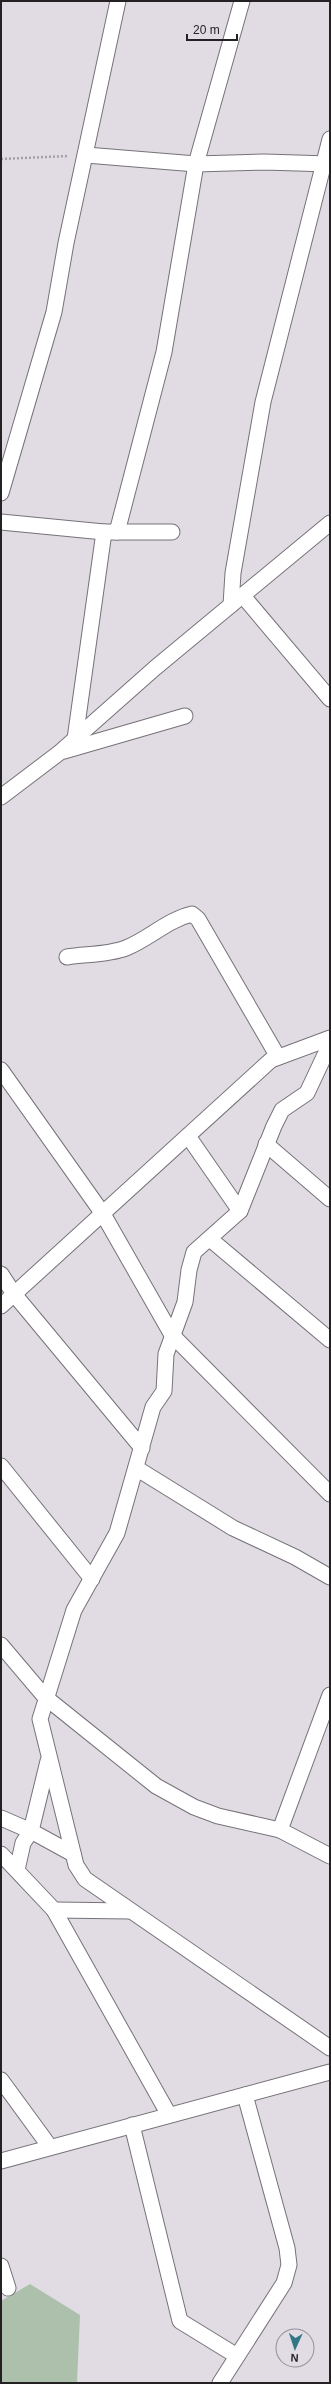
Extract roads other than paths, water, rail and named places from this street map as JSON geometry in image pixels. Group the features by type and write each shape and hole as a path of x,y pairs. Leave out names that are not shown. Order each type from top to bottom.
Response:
{"street":[{"path":"2,489 54,312 66,243 118,1"},
{"path":"75,739 111,532 164,352 196,164 242,1"},
{"path":"231,605 232,573 263,402 327,164 330,139"},
{"path":"86,155 196,164 327,164"},
{"path":"1,522 111,532 172,532"},
{"path":"1,796 59,753 231,605 330,523"},
{"path":"243,596 330,699"},
{"path":"59,753 185,716"},
{"path":"67,957 124,949 142,941 180,917 192,914 198,918 278,1056"},
{"path":"1,1306 271,1060 278,1056 330,1038"},
{"path":"330,1044 313,1084 307,1093 282,1110 266,1144 240,1211 194,1252 189,1270 185,1302 166,1354 164,1391 153,1407 117,1533 74,1610 45,1697 40,1720 76,1865 85,1879 330,2048"},
{"path":"1,1070 103,1214 172,1335 330,1494"},
{"path":"188,1136 240,1211"},
{"path":"266,1144 330,1199"},
{"path":"210,1239 330,1340"},
{"path":"1,1274 14,1294 142,1448"},
{"path":"1,1466 92,1579"},
{"path":"136,1468 233,1528 295,1557 330,1577"},
{"path":"1,1645 45,1697 162,1789 194,1807 218,1816 280,1830 330,1856"},
{"path":"280,1830 330,1695"},
{"path":"17,1870 24,1843 31,1830 49,1758"},
{"path":"1,1818 31,1830 73,1854"},
{"path":"1,1854 54,1910 169,2115"},
{"path":"54,1910 131,1911"},
{"path":"1,2161 330,2072"},
{"path":"1,2080 50,2147"},
{"path":"220,2383 284,2283 289,2265 287,2248 245,2094"},
{"path":"132,2125 180,2321 237,2356"},
{"path":"1,2266 8,2288"}]}
